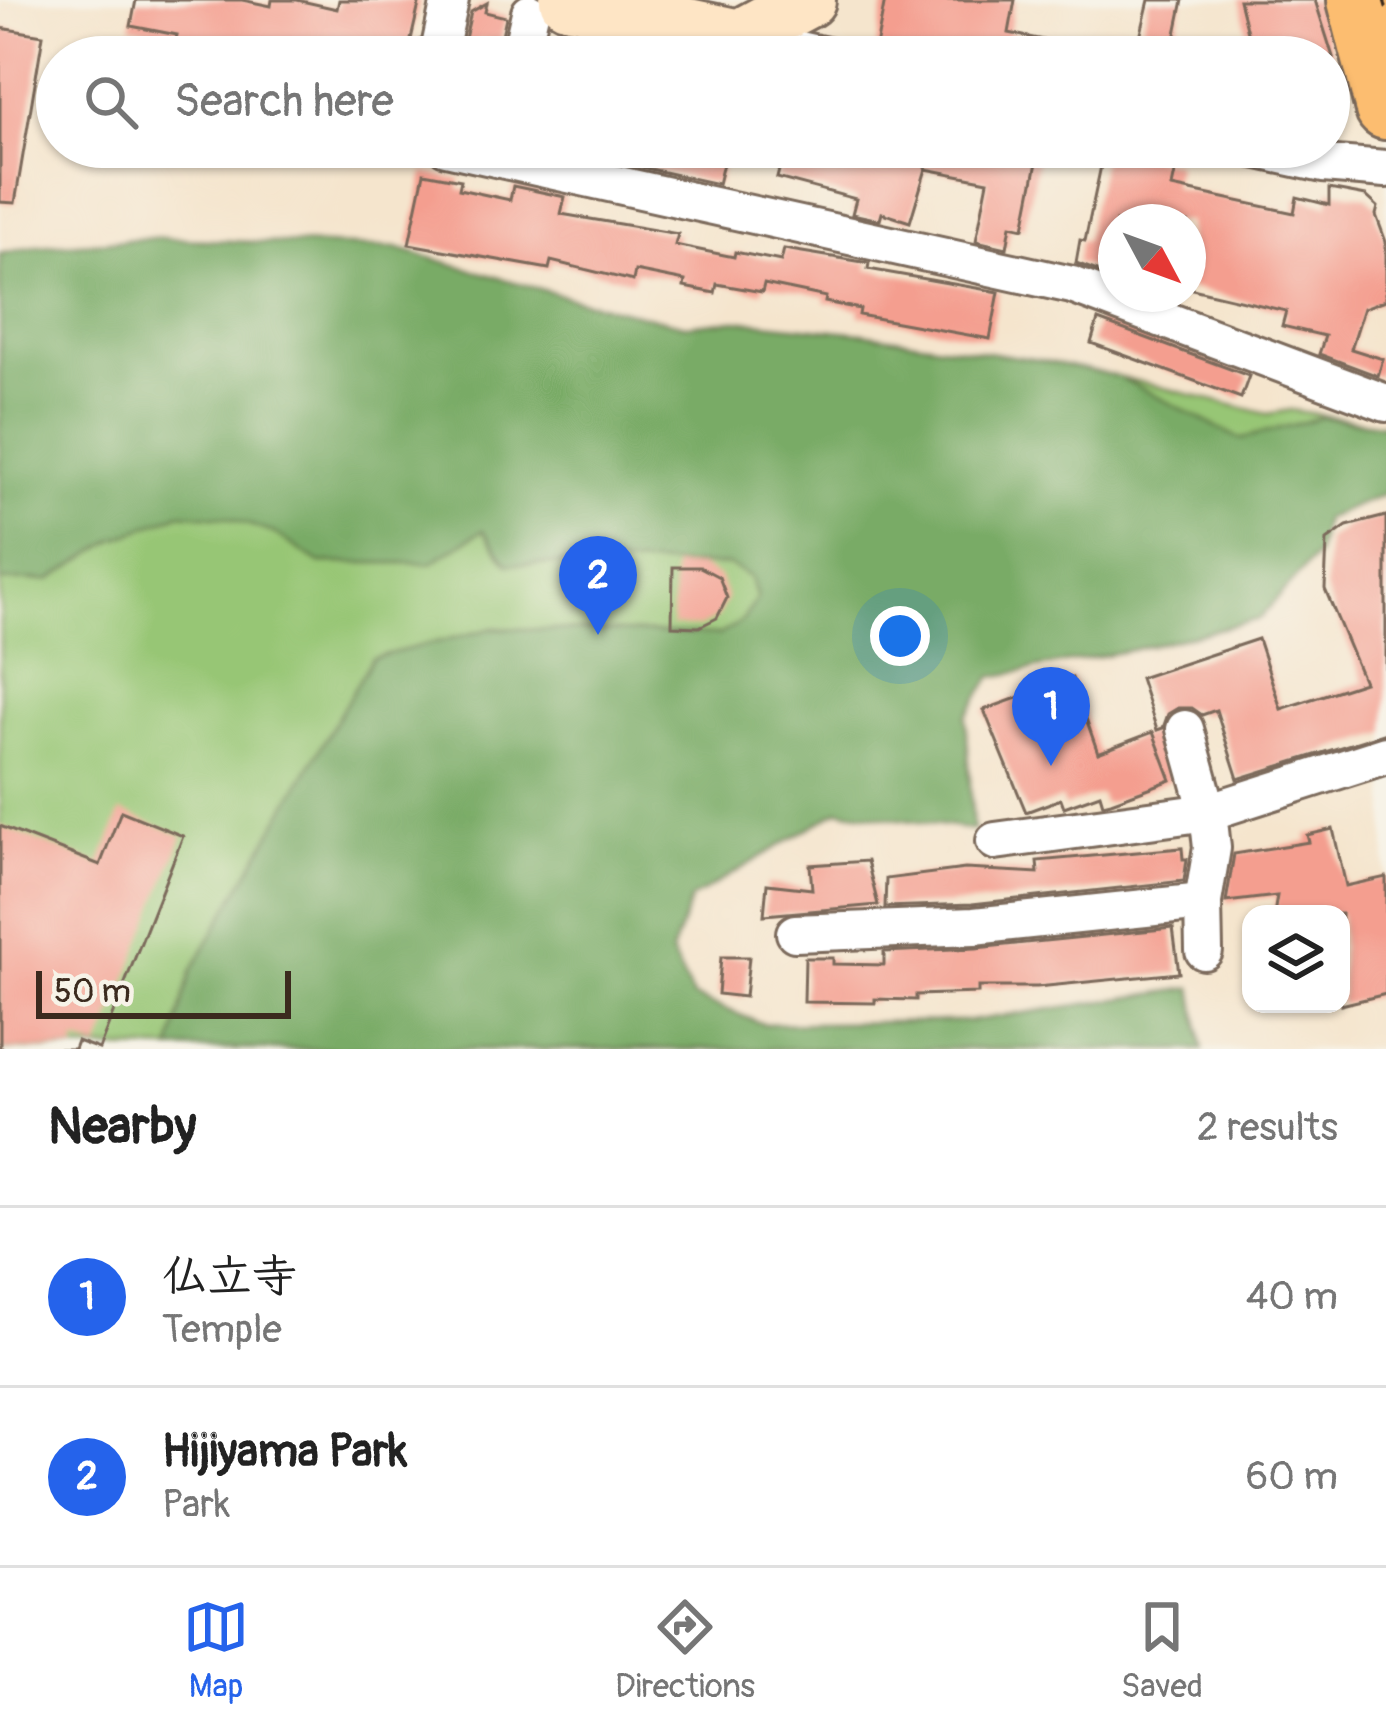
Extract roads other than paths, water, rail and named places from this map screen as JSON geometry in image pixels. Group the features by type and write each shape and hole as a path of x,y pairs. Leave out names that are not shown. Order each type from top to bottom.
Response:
{"main road":[{"path":"1358,0 1386,109"}],"street":[{"path":"442,36 451,0"},
{"path":"741,36 808,0"},
{"path":"532,36 548,7 646,8 736,36"},
{"path":"1350,166 1386,169"},
{"path":"563,168 1072,286 1386,404"},
{"path":"1185,729 1208,812 1212,848 1204,902 1204,951"},
{"path":"995,842 1208,812 1386,755"},
{"path":"795,933 974,926 1204,902"}],"tram line":[{"path":"1384,0 1386,7"}],"place":[{"name":"Hijiyama Park","path":"598,635"},
{"name":"仏立寺","path":"1051,766"}]}
